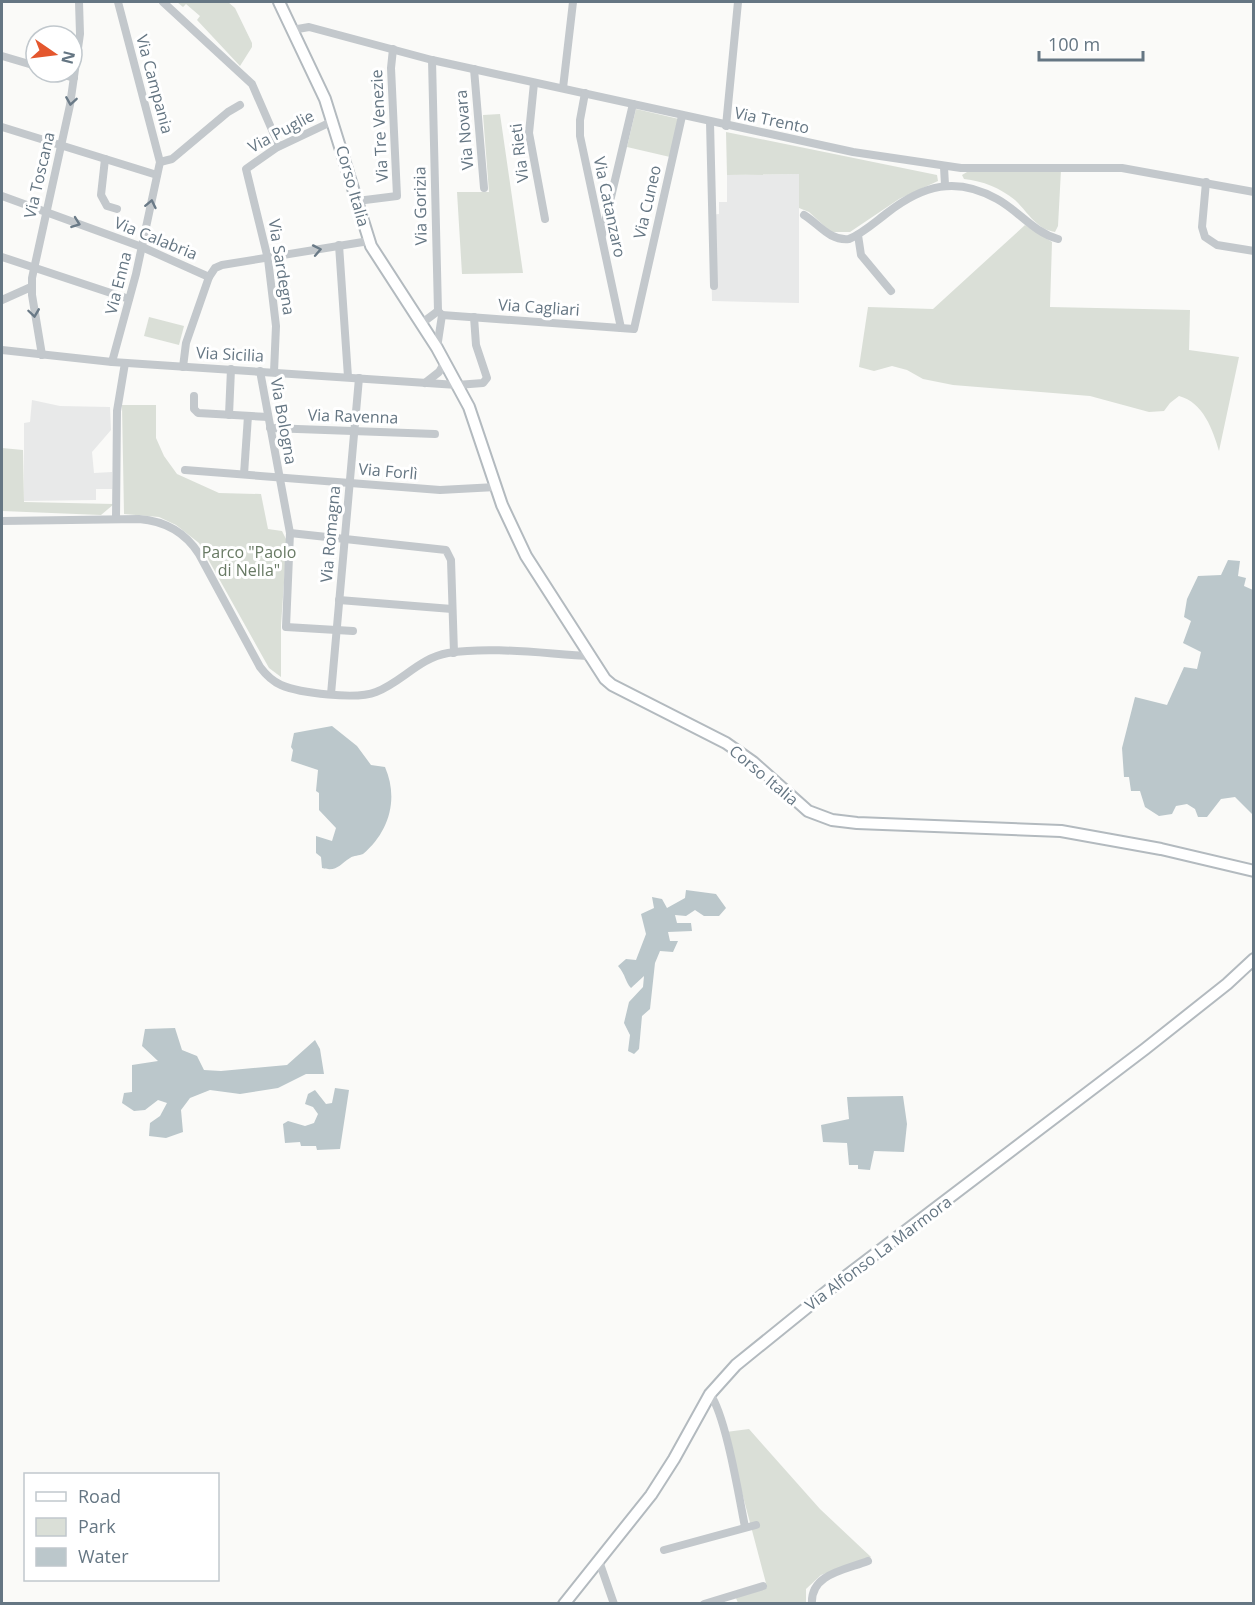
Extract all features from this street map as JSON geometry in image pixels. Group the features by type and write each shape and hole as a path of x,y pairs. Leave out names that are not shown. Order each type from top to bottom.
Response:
{"street":[{"name":"Via Toscana","path":"79,2 80,24"},
{"name":"Via Campania","path":"118,2 160,162 157,175"},
{"path":"163,2 252,84 279,146"},
{"name":"Corso Italia","path":"279,2 333,121 369,241 437,348 475,420 510,525 531,564 612,685 726,743 763,770 800,805 827,818 857,823 1061,831 1161,849 1254,871"},
{"path":"563,88 573,2"},
{"path":"726,126 738,2"},
{"name":"Via Trento","path":"292,30 309,27 432,60 853,152 944,167 1102,166 1254,192"},
{"name":"Via Tre Venezie","path":"357,201 397,196 391,69 393,50"},
{"path":"2,56 24,62"},
{"name":"Via Gorizia","path":"432,60 440,313 437,348"},
{"name":"Via Novara","path":"474,69 484,188"},
{"name":"Via Rieti","path":"534,83 529,133 545,219"},
{"name":"Via Toscana","path":"42,355 31,287 45,212 62,146 73,84"},
{"name":"Via Catanzaro","path":"585,93 579,129 621,327"},
{"path":"601,240 633,104"},
{"path":"160,162 172,159 228,112 240,105"},
{"name":"Via Cuneo","path":"634,329 682,116"},
{"name":"Via Puglie","path":"246,169 279,146 333,121"},
{"path":"711,122 714,286"},
{"path":"2,127 157,175"},
{"path":"105,159 101,195 108,206 117,209"},
{"path":"944,167 945,185"},
{"name":"Via Sardegna","path":"246,169 268,260 276,326 274,372"},
{"name":"Via Enna","path":"111,362 142,247 157,175"},
{"path":"1206,183 1202,227 1205,237 1217,245 1254,251"},
{"path":"804,215 834,237 846,239 858,235 909,198 945,185 965,186 1011,207 1038,231 1058,239"},
{"name":"Via Calabria","path":"2,196 142,247 209,277 220,266 268,260 369,241"},
{"path":"858,235 861,255 891,291"},
{"path":"339,245 348,377"},
{"path":"2,257 129,299"},
{"path":"183,367 186,343 209,277"},
{"path":"2,300 31,287"},
{"path":"422,323 440,313"},
{"name":"Via Cagliari","path":"440,313 634,329"},
{"name":"Via Sicilia","path":"2,350 111,362 457,385 483,383 487,379 476,345 474,317"},
{"path":"425,383 439,372 445,362"},
{"path":"116,519 117,411 125,363"},
{"path":"229,415 231,369"},
{"name":"Via Bologna","path":"260,371 290,533 286,627 336,630"},
{"name":"Via Romagna","path":"332,694 359,378"},
{"path":"194,396 196,413 268,417"},
{"path":"244,474 248,416"},
{"name":"Via Ravenna","path":"270,428 435,434"},
{"name":"Via Forlì","path":"185,470 440,490 496,487"},
{"path":"2,521 116,519 158,522 182,534 199,554 254,658 266,675 286,687 358,696 376,692 424,662 454,653 591,656"},
{"path":"290,533 446,550 450,557 454,653"},
{"path":"339,600 452,609"},
{"path":"336,630 353,631"},
{"name":"Via Alfonso La Marmora","path":"564,1604 660,1482 710,1394 736,1365 840,1280 1059,1117 1227,984 1254,959"},
{"path":"710,1394 723,1431 745,1527"},
{"path":"664,1550 756,1524"},
{"path":"599,1561 614,1604"},
{"path":"812,1604 812,1591 820,1581 868,1561"},
{"path":"704,1604 763,1586"}],"shaded area":[{"path":"799,174 799,303 712,301 710,215 719,214 719,202 727,202 727,175"},
{"path":"32,400 60,406 110,407 111,430 92,452 94,473 112,472 112,489 96,489 96,500 24,501 24,423 30,422"}],"green space":[{"path":"177,2 228,2 235,8 252,43 252,47 240,66 197,20 200,16 186,4 183,7"},
{"path":"636,109 679,119 670,157 627,147"},
{"path":"500,114 523,273 462,274 457,192 489,192 483,115"},
{"path":"726,132 937,175 938,181 899,199 850,232 831,232 809,212 799,208 799,174 727,175"},
{"path":"1061,170 1058,226 1055,232 1037,224 1015,200 1003,192 985,183 964,179 962,175 967,172"},
{"path":"1025,225 1052,242 1050,307 1190,310 1189,350 1239,357 1219,451 1214,434 1201,411 1195,404 1179,396 1164,411 1149,412 1090,396 953,385 923,379 907,370 892,366 874,371 859,367 868,307 933,309"},
{"path":"149,317 184,326 179,345 144,336"},
{"name":"Parco \"Paolo di Nella\"","path":"122,405 156,405 156,438 164,456 177,474 219,493 261,494 268,529 282,531 287,541 281,625 281,677 269,668 199,543 176,525 159,517 124,514"},
{"path":"2,448 23,450 24,502 114,504 101,515 2,511"},
{"path":"749,1429 820,1509 871,1557 821,1575 806,1589 806,1603 738,1603 736,1598 767,1587 726,1432"}],"water":[{"path":"1228,560 1240,561 1238,576 1246,578 1244,586 1253,590 1253,834 1252,814 1235,797 1221,799 1207,817 1198,817 1195,809 1187,804 1176,806 1172,814 1159,816 1145,807 1140,791 1131,791 1129,777 1124,777 1122,748 1135,697 1167,705 1184,667 1197,669 1201,652 1183,643 1191,621 1184,617 1187,599 1198,576 1221,575"},
{"path":"332,726 357,746 371,765 385,767 391,791 391,803 385,825 372,845 363,854 352,857 331,869 322,868 321,857 316,853 316,836 332,841 336,828 319,810 319,793 316,791 318,770 291,761 293,750 291,747 294,733"},
{"path":"686,890 716,894 726,908 719,916 704,916 695,910 686,916 675,915 677,923 691,923 692,931 668,932 670,941 678,941 673,952 660,951 655,963 650,1009 642,1016 639,1049 634,1054 628,1051 630,1035 624,1023 629,1002 643,987 644,976 631,988 618,966 626,959 636,960 646,934 641,914 654,908 652,897 662,899 667,908 685,898"},
{"path":"175,1028 182,1050 197,1056 204,1070 221,1071 287,1065 315,1040 320,1049 324,1074 306,1074 278,1088 240,1094 210,1090 190,1098 181,1110 183,1132 166,1138 149,1136 150,1123 160,1116 167,1103 158,1100 145,1110 134,1111 122,1103 124,1093 132,1092 132,1065 158,1061 142,1046 145,1029"},
{"path":"335,1088 349,1090 340,1149 317,1150 316,1146 301,1146 300,1142 285,1143 283,1124 288,1121 305,1126 314,1123 318,1114 313,1107 305,1104 308,1094 315,1090 326,1104 332,1103"},
{"path":"903,1096 907,1124 904,1152 874,1151 870,1170 858,1169 858,1165 849,1165 847,1143 823,1142 821,1125 849,1119 847,1097"}]}
